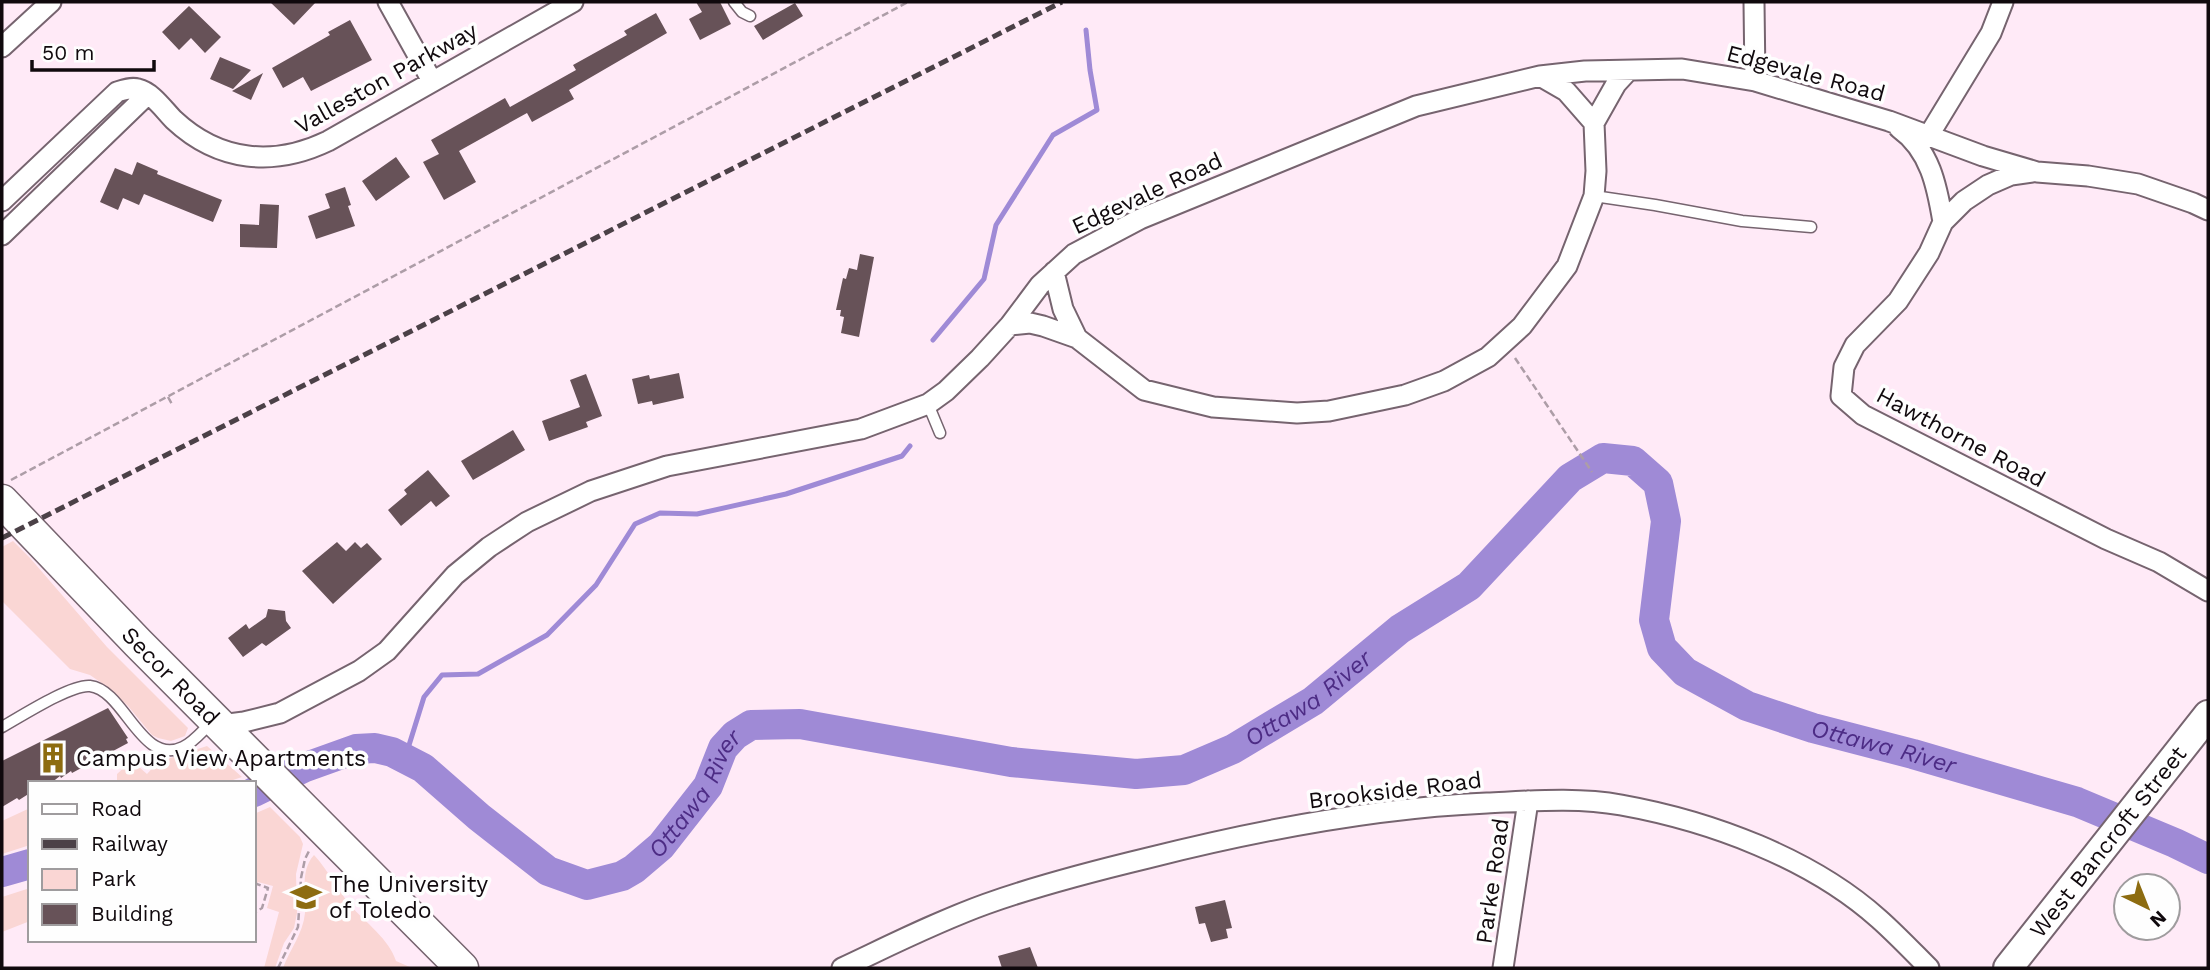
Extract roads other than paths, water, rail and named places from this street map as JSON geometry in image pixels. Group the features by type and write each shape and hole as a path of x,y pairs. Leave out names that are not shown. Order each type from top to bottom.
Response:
{"main road":[{"name":"Secor Road","path":"7,490 218,722 462,968"},
{"name":"West Bancroft Street","path":"2008,968 2208,715"}],"street":[{"path":"2,47 51,2"},
{"path":"388,2 432,81"},
{"name":"Valleston Parkway","path":"148,94 176,122 216,149 244,156 294,155 311,149 573,2"},
{"path":"1754,2 1755,80"},
{"path":"1929,135 1991,33 2003,2"},
{"name":"Edgevale Road","path":"218,722 244,722 280,713 359,671 387,651 455,575 489,547 527,522 591,491 667,466 862,429 928,404 946,391 980,358 1010,325 1040,285 1074,254 1140,219 1416,106 1540,76 1585,71 1682,69 1755,80 1889,121 1983,156 2037,172 2138,184 2208,211"},
{"path":"1010,325 1030,323 1077,338 1144,390 1213,407 1297,413 1329,411 1424,389 1444,381 1488,357 1505,342 1522,326 1567,266 1594,196 1597,171 1594,123 1616,84 1628,71"},
{"path":"1540,76 1566,91 1594,123"},
{"path":"2,201 117,92 138,89 148,94 2,235"},
{"path":"1889,121 1909,135 1921,151 1938,191 1943,222"},
{"name":"Hawthorne Road","path":"2037,172 2011,174 1988,185 1964,201 1943,222 1924,262 1898,301 1855,345 1844,367 1841,396 1863,415 2106,539 2159,562 2208,591"},
{"path":"26,178 43,195"},
{"path":"1054,272 1063,309 1077,338"},
{"name":"Brookside Road","path":"842,968 922,930 987,904 1091,872 1237,837 1366,815 1451,805 1568,801 1619,804 1711,828 1760,846 1844,892 1878,918 1929,968"},
{"name":"Parke Road","path":"1503,968 1528,802"}],"lane":[{"path":"734,2 742,12 750,16"},
{"path":"1594,196 1742,221 1811,227"},
{"path":"928,404 940,433"},
{"path":"2,727 59,696 86,686 96,688 111,697 150,743 162,748 183,747 218,722"}],"waterway":[{"path":"933,340 984,279 996,225 1053,135 1097,110 1086,30"},
{"path":"405,758 424,697 442,675 478,674 547,635 596,585 635,524 660,513 697,514 786,494 902,456 910,446"},
{"name":"Ottawa River","path":"256,791 303,768 356,749 375,748 392,752 423,768 479,817 548,871 587,885 622,876 661,846 708,786 723,748 735,735 751,725 800,724 1011,762 1136,774 1184,770 1233,749 1313,701 1400,629 1469,586 1570,478 1603,458 1633,461 1658,483 1666,521 1654,620 1662,648 1685,672 1747,706 1813,728 2077,802 2208,859"},
{"name":"Ottawa River","path":"2,872 28,865"}],"railway":[{"path":"2,538 1062,2"}],"place":[{"name":"Campus View Apartments","path":"53,758"},
{"name":"The University of Toledo","path":"306,897"}]}
